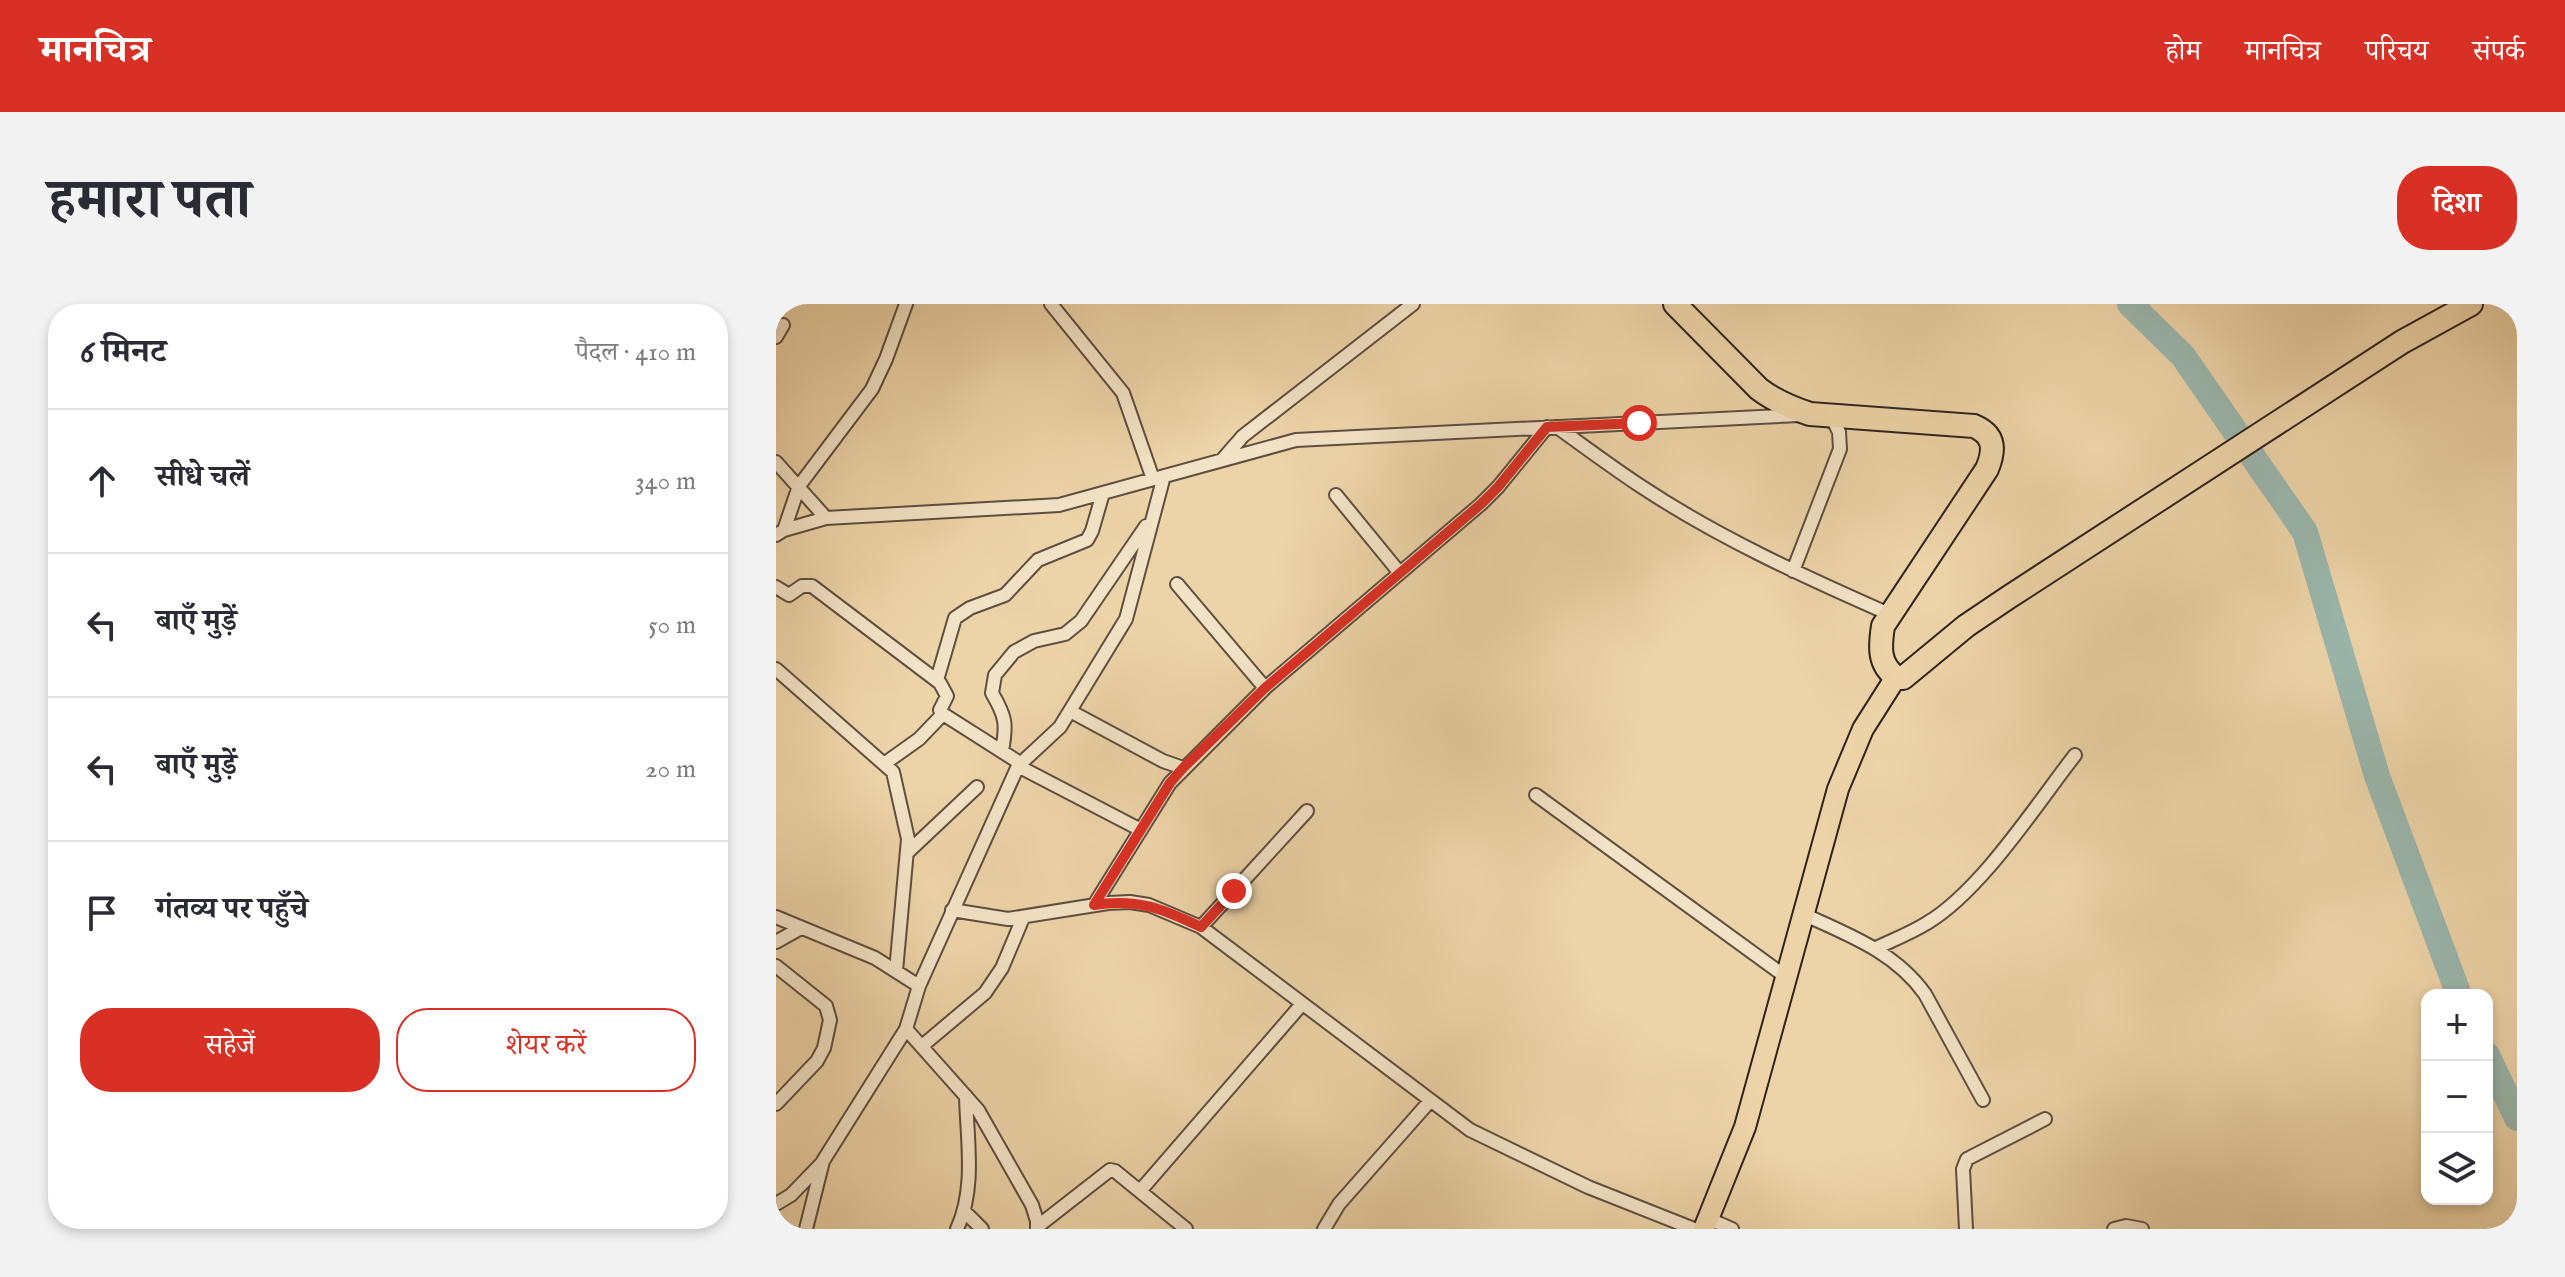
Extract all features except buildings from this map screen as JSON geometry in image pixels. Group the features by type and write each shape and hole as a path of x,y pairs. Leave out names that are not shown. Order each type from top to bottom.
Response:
{"highway":[{"path":"1675,304 1759,389 1775,401 1820,415 1974,426 1990,437 1993,446 1987,469 1883,626 1880,649 1885,668 1896,677 1903,678 1966,626 2402,342 2471,304"}],"main road":[{"path":"1702,1226 1745,1127 1838,789 1863,729 1896,677"}],"street":[{"path":"780,533 799,486 872,389 906,304"},
{"path":"776,1204 791,1195 823,1161 906,1029 919,986 1019,764 1060,727 1126,619 1153,517 1158,478 1123,393 1051,304"},
{"path":"1222,460 1243,436 1413,304"},
{"path":"776,337 783,325"},
{"path":"780,533 826,518 1059,505 1296,440 1820,415 1839,432 1840,449 1793,571"},
{"path":"1552,427 1644,488 1793,571 1889,614"},
{"path":"1094,905 1183,768 1265,688 1498,487 1552,427"},
{"path":"776,462 826,518"},
{"path":"937,680 955,618 970,608 1005,595 1038,560 1087,540 1103,493"},
{"path":"1336,495 1399,572"},
{"path":"1002,751 1005,716 992,693 995,675 1023,645 1065,634 1081,621 1153,517"},
{"path":"1177,584 1265,688"},
{"path":"776,587 789,595 802,586 812,586 937,680 947,696 940,710 943,714 1019,764 1141,830"},
{"path":"776,669 893,772 908,839 896,971"},
{"path":"1070,711 1163,761 1183,768"},
{"path":"884,764 919,739 943,714"},
{"path":"1876,948 1927,923 1965,892 1985,872 2075,755"},
{"path":"907,853 977,787"},
{"path":"1536,795 1786,977"},
{"path":"1201,927 1307,811"},
{"path":"952,910 993,918 1023,918 1094,905 1130,902 1149,905 1201,927 1470,1130 1588,1187 1702,1226 1732,1229"},
{"path":"1803,914 1876,948 1894,961 1925,994 1983,1100"},
{"path":"776,917 875,958 919,986"},
{"path":"922,1046 985,993 1002,968 1023,918"},
{"path":"776,942 801,928"},
{"path":"776,966 826,1006 830,1020 824,1048 817,1061 776,1104"},
{"path":"1140,1191 1302,1004"},
{"path":"906,1029 978,1110 1032,1205 1037,1228 1110,1170 1186,1229"},
{"path":"957,1229 965,1212 969,1188 966,1096"},
{"path":"1324,1229 1339,1204 1430,1101"},
{"path":"1966,1229 1963,1169 1967,1159 2045,1119"},
{"path":"806,1229 823,1161"},
{"path":"965,1212 982,1229"},
{"path":"2114,1229 2126,1226 2142,1229"}],"waterway":[{"path":"2130,304 2183,356 2305,532 2377,776 2457,989"},
{"path":"2490,1061 2517,1118"}],"route":[{"path":"1234,891 1201,927 1149,905 1130,902 1094,905 1170,783 1183,768 1265,688 1481,504 1547,427 1639,423"}]}
